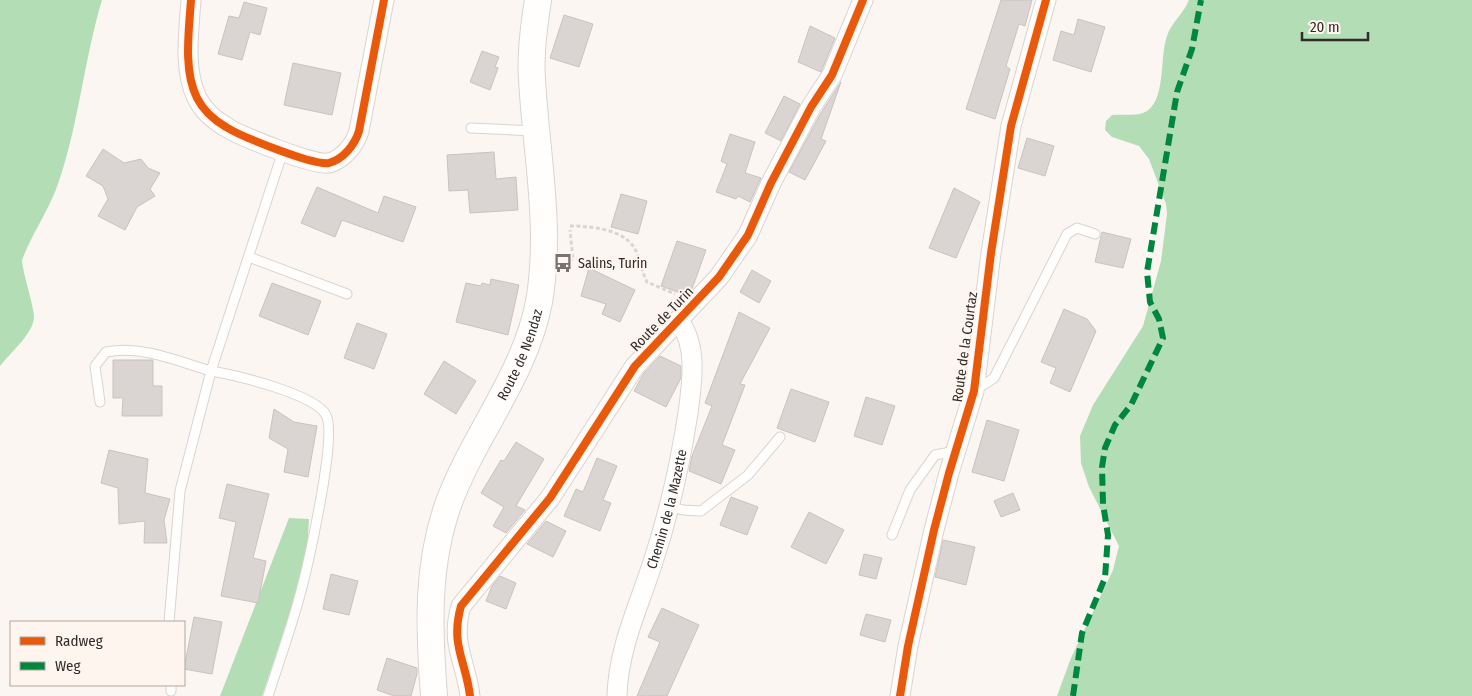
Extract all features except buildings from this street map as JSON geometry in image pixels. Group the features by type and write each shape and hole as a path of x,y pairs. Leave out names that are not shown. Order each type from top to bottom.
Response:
{"main road":[{"name":"Route de Nendaz","path":"434,696 430,602 434,557 440,529 463,472 519,361 535,318 545,262 546,227 532,77 538,0"}],"street":[{"path":"191,0 188,61 197,98 207,112 226,128 315,162 329,163 345,154 356,140 384,0"},
{"name":"Route de Turin","path":"470,696 457,649 456,623 461,606 550,498 635,366 656,341 679,321 719,277 748,235 771,183 811,107 832,75 863,0"},
{"name":"Route de la Courtaz","path":"900,696 908,646 934,530 974,391 991,253 1011,126 1046,0"},
{"name":"Chemin de la Mazette","path":"616,696 620,658 652,566 682,453 691,390 690,348 686,332 679,321"}],"lane":[{"path":"471,128 537,131"},
{"path":"169,621 180,491 211,371 283,151"},
{"path":"974,391 994,378 1067,234 1077,228 1095,234"},
{"path":"249,257 347,294"},
{"path":"100,402 95,366 106,352 123,349 149,352 211,371 234,375 314,403 326,415 329,426 326,467 305,575 268,696"},
{"path":"669,506 683,510 701,511 748,475 780,438"},
{"path":"892,535 910,490 935,455 956,450"}],"path":[{"path":"568,219 574,256 573,260 569,260"},
{"path":"570,226 606,231 624,238 634,248 647,282 680,295"}],"green space":[{"path":"0,0 102,0 90,45 66,159 55,191 22,260 34,318 25,337 0,366"},
{"path":"1189,0 1472,0 1472,696 1057,696 1071,658 1113,570 1119,546 1089,487 1081,463 1080,436 1093,405 1143,326 1161,261 1167,214 1166,204 1149,159 1139,146 1112,137 1105,130 1106,121 1112,115 1139,114 1151,108 1159,90 1167,36"},
{"path":"289,518 309,519 306,566 262,696 220,696"}],"marked path":[{"path":"1073,696 1082,633 1105,578 1108,535 1103,504 1102,467 1105,448 1115,425 1131,405 1163,338 1159,319 1150,302 1147,272 1177,92 1192,49 1201,0"}],"cycle path":[{"path":"191,0 188,63 197,98 206,111 222,124 246,137 277,150 321,163 329,163 339,158 355,141 359,131 384,0"},
{"path":"470,696 458,642 457,632 461,606 550,498 635,366 719,277 748,235 771,183 811,107 832,75 863,0"},
{"path":"900,696 908,646 934,530 974,391 991,253 1011,126 1046,0"}],"place":[{"name":"Salins, Turin","path":"563,263"}]}
